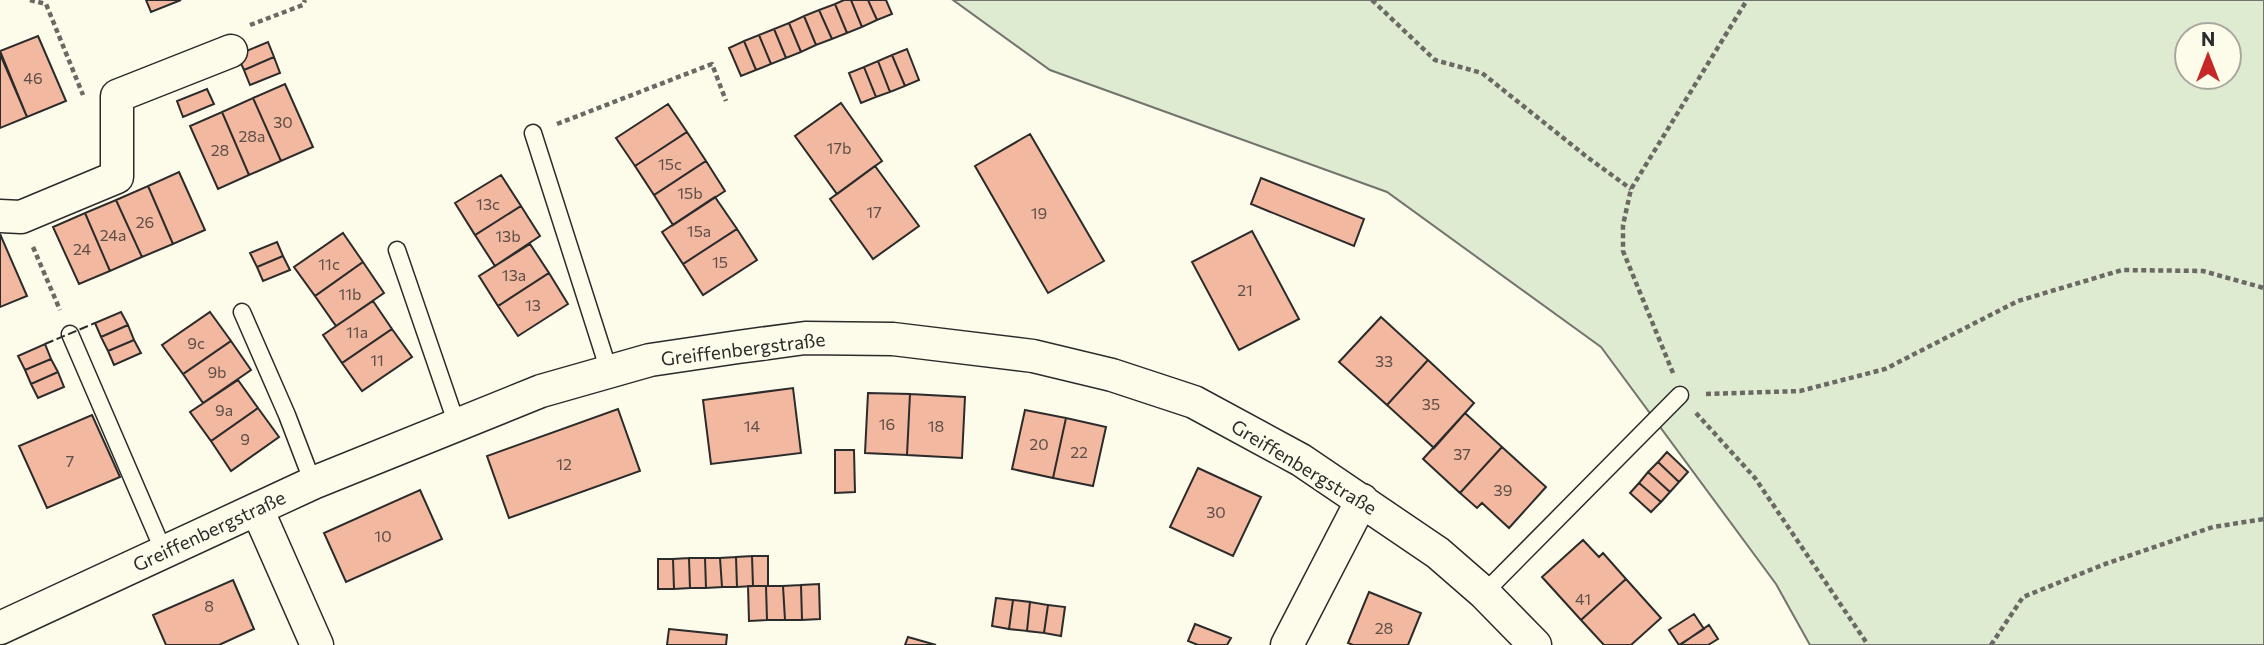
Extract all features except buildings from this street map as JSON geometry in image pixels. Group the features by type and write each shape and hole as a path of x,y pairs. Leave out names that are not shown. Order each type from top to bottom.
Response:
{"street":[{"path":"10,217 117,177 117,96 231,51"},
{"name":"Greiffenbergstraße","path":"0,628 313,483 541,391 662,358 805,338 893,339 1033,356 1112,375 1194,402 1301,460 1438,553 1484,593 1535,645"},
{"path":"1287,645 1362,500"},
{"path":"257,509 317,645"}],"lane":[{"path":"533,133 609,371"},
{"path":"397,250 457,425"},
{"path":"242,312 313,483"},
{"path":"70,334 164,552"},
{"path":"1484,593 1680,395"}],"path":[{"path":"30,0 46,4 86,103"},
{"path":"1372,0 1435,60 1482,73 1631,189"},
{"path":"1746,0 1631,189 1623,225 1623,251 1680,395 1755,478 1868,645"},
{"path":"533,133 712,64 726,101"},
{"path":"10,217 60,310"},
{"path":"1680,395 1800,391 1885,369 2018,301 2122,270 2203,271 2264,288"},
{"path":"1991,645 2023,597 2105,564 2213,527 2264,519"}],"green space":[{"path":"953,0 2264,0 2264,645 1810,645 1776,584 1601,347 1387,192 1050,70"}],"fence":[{"path":"45,344 95,323"}]}
